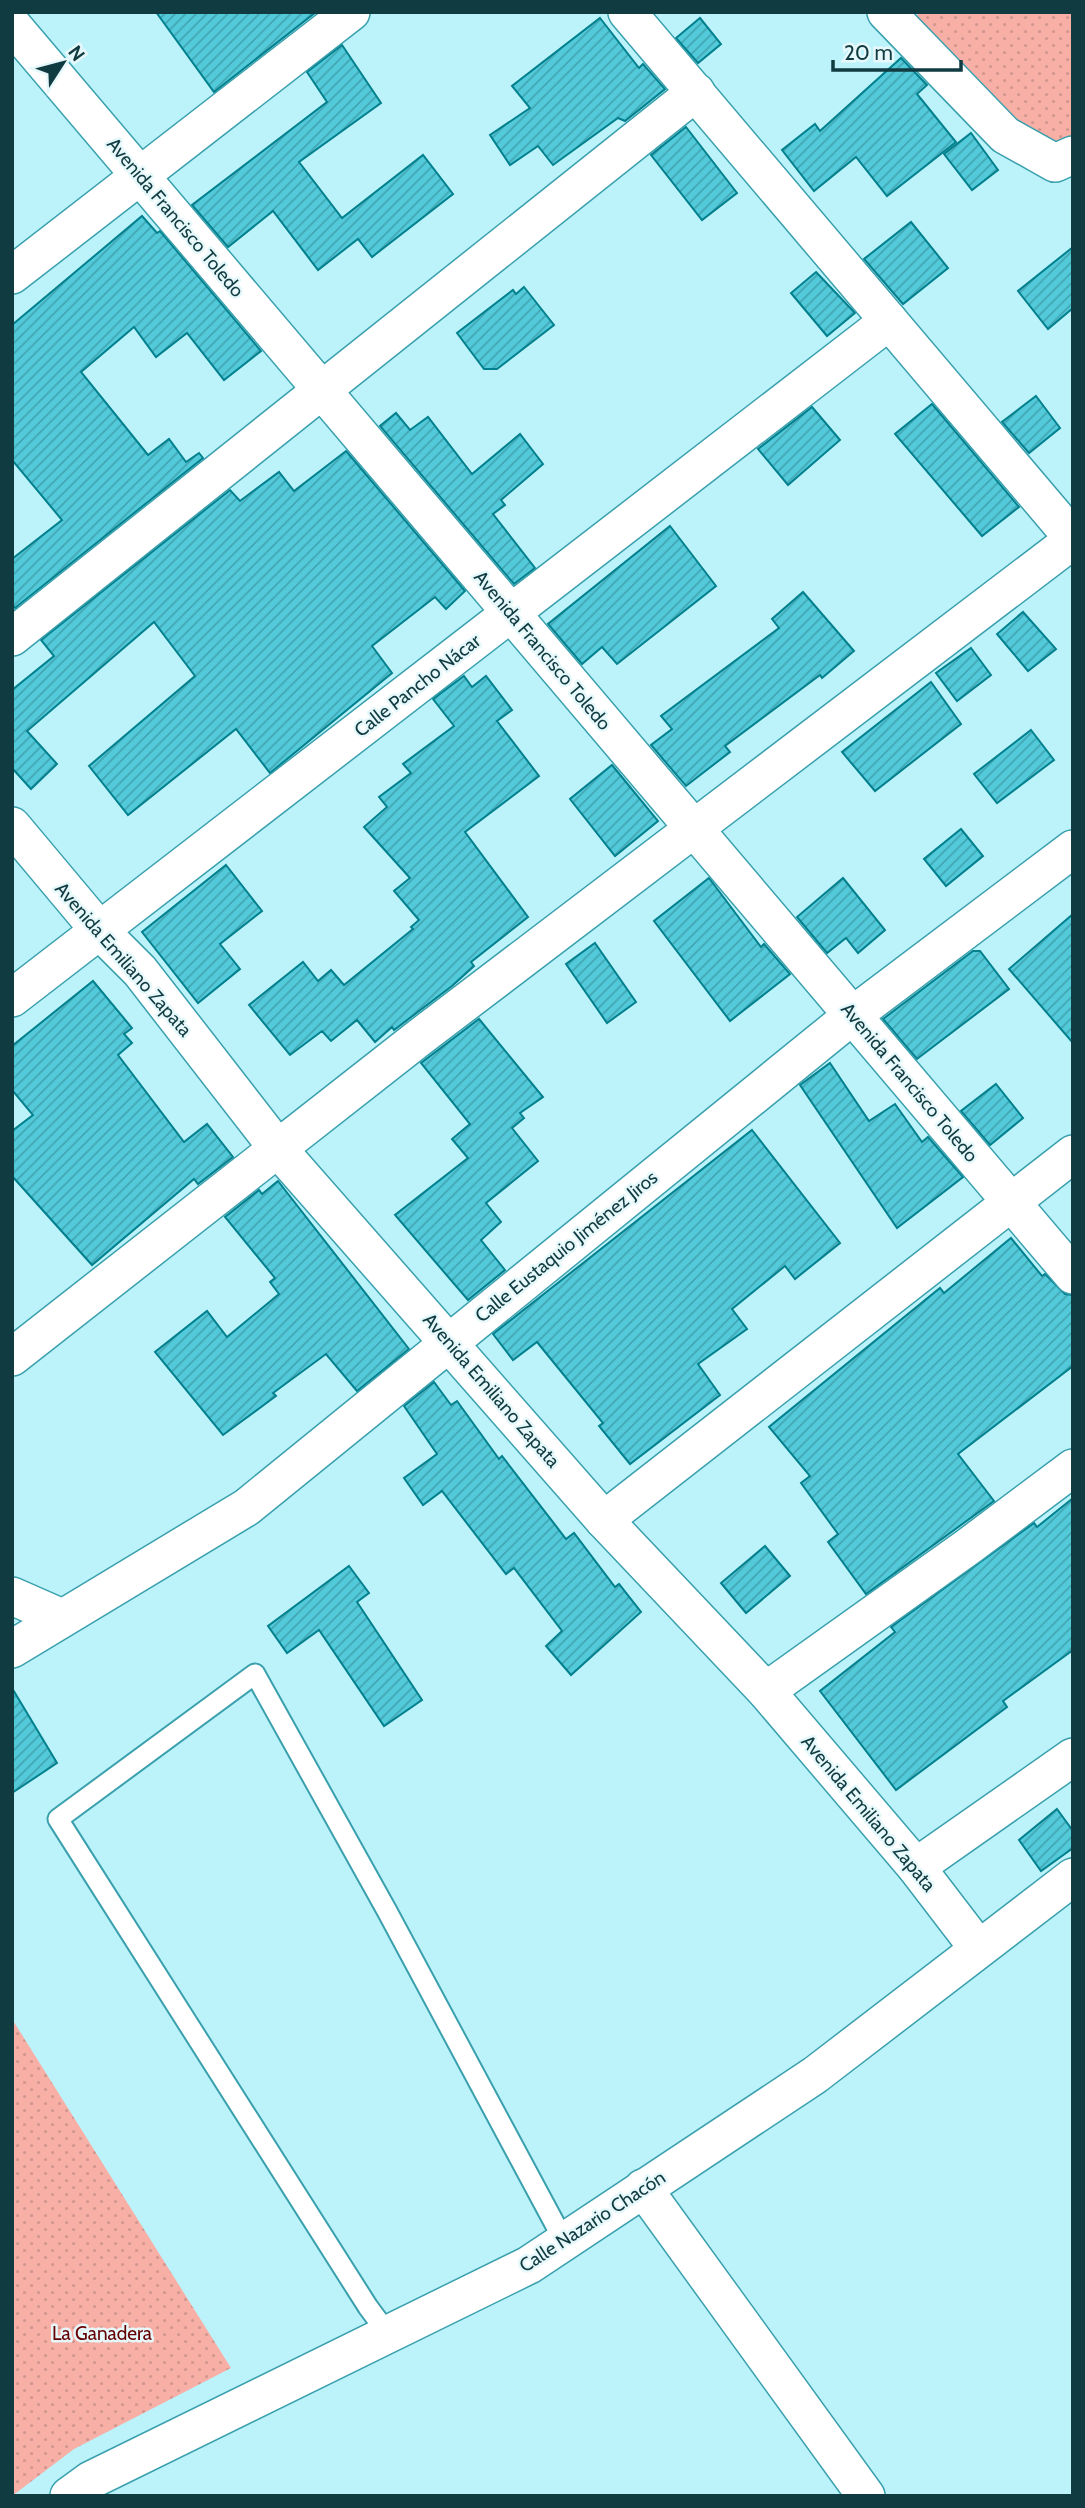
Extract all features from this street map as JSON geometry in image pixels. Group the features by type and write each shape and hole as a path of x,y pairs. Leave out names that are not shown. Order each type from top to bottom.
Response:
{"street":[{"path":"12,275 351,12"},
{"path":"12,1357 420,1037 1073,539 627,12"},
{"path":"903,18 1004,135 1055,163 1073,155"},
{"name":"Avenida Francisco Toledo","path":"12,25 1073,1275"},
{"path":"12,637 696,92"},
{"name":"Calle Pancho Nácar","path":"12,998 889,321"},
{"name":"Avenida Emiliano Zapata","path":"12,826 100,931 140,971 279,1150 604,1520 766,1691 916,1867 978,1948"},
{"name":"Calle Eustaquio Jiménez Jiros","path":"12,1649 247,1507 448,1340 853,1015 1073,849"},
{"path":"604,1520 1073,1154"},
{"path":"766,1691 1073,1468"},
{"path":"12,1596 62,1618"},
{"path":"916,1867 1073,1758"},
{"name":"Calle Nazario Chacón","path":"69,2496 91,2480 529,2265 815,2074 1073,1877"},
{"path":"643,2188 866,2496"}],"lane":[{"path":"388,2334 368,2307 58,1819 255,1674 387,1911 564,2241"}],"green space":[{"path":"920,12 1073,12 1073,156 1055,163 902,30"},
{"name":"La Ganadera","path":"12,2019 231,2368 74,2449 12,2496"}],"building":[{"path":"156,12 316,12 214,92"},
{"path":"600,18 639,68 643,64 665,89 625,121 618,118 553,165 538,146 510,165 490,135 530,108 512,86"},
{"path":"700,18 721,44 698,63 676,38"},
{"path":"342,45 381,103 299,162 342,218 423,155 453,194 372,257 358,239 318,270 273,211 228,247 192,205 327,102 307,72"},
{"path":"901,58 927,85 917,94 956,142 887,196 856,157 814,191 782,150 815,124 820,131"},
{"path":"686,127 737,193 702,220 651,155"},
{"path":"971,133 998,170 972,190 944,154"},
{"path":"142,216 157,233 160,231 261,351 224,380 187,333 156,357 134,327 81,372 148,455 169,439 186,462 199,453 203,458 15,608 12,605 12,559 62,520 12,460 12,325"},
{"path":"911,222 948,268 903,304 864,259"},
{"path":"1073,247 1073,308 1048,329 1018,291"},
{"path":"816,272 855,313 827,336 791,293"},
{"path":"524,287 554,325 497,369 484,369 457,333 513,290 516,294"},
{"path":"1036,396 1060,428 1029,453 1002,422"},
{"path":"932,404 1019,507 982,536 895,434"},
{"path":"812,407 840,440 788,485 758,449"},
{"path":"396,413 410,430 428,417 472,474 520,434 543,464 501,500 505,505 493,514 535,568 514,584 380,426"},
{"path":"346,451 465,591 446,609 435,597 372,646 392,673 270,773 236,729 128,815 89,766 195,676 154,622 27,731 57,764 31,789 12,768 12,690 54,656 41,640 230,490 240,501 279,472 294,491"},
{"path":"670,526 716,586 617,664 602,647 582,664 548,624"},
{"path":"803,592 854,651 822,678 820,675 725,746 730,752 686,786 651,745 672,729 661,716 779,628 772,619"},
{"path":"1023,612 1056,649 1028,671 997,634"},
{"path":"971,648 991,675 957,701 936,673"},
{"path":"464,676 472,687 486,676 512,710 497,721 539,776 465,832 528,917 471,962 474,966 452,986 394,1030 392,1027 375,1042 357,1020 331,1041 322,1031 290,1055 249,1005 303,962 318,981 331,970 344,985 413,929 411,927 419,920 394,891 410,878 364,827 387,807 379,797 411,773 403,764 454,726 433,699"},
{"path":"931,682 961,724 875,791 842,752"},
{"path":"1031,730 1054,760 997,803 974,774"},
{"path":"612,765 658,821 615,856 570,799"},
{"path":"961,829 983,856 946,886 924,859"},
{"path":"226,865 262,911 220,944 240,969 198,1003 142,932"},
{"path":"709,878 761,947 764,944 790,974 730,1021 654,921"},
{"path":"843,878 885,930 858,953 846,938 827,953 797,917"},
{"path":"1073,914 1073,1043 1009,969"},
{"path":"595,943 636,1002 607,1023 566,964"},
{"path":"973,951 980,951 1009,989 917,1059 883,1019"},
{"path":"93,981 132,1028 124,1034 132,1043 118,1055 184,1142 207,1124 233,1157 198,1184 194,1179 92,1265 12,1176 12,1131 33,1115 12,1090 12,1046"},
{"path":"479,1019 543,1097 520,1113 524,1118 512,1128 538,1161 486,1203 501,1222 481,1240 505,1270 468,1300 395,1215 468,1158 452,1139 470,1124 421,1063"},
{"path":"830,1063 869,1121 895,1104 922,1142 928,1137 963,1177 897,1228 800,1085"},
{"path":"996,1084 1023,1118 990,1145 961,1111"},
{"path":"752,1130 840,1243 795,1279 785,1266 732,1309 747,1329 698,1364 720,1395 630,1464 599,1426 603,1423 537,1342 513,1360 493,1334"},
{"path":"278,1181 409,1349 357,1391 326,1354 273,1393 276,1396 223,1435 155,1352 207,1311 227,1337 279,1294 270,1282 275,1278 225,1217 259,1190 262,1194"},
{"path":"1011,1238 1042,1276 1045,1274 1065,1294 1073,1295 1073,1366 958,1454 994,1501 866,1594 828,1542 838,1534 801,1483 810,1476 769,1427 940,1288 944,1293"},
{"path":"434,1382 451,1405 457,1401 499,1459 502,1456 566,1539 574,1533 615,1587 619,1584 641,1612 571,1675 546,1646 562,1631 514,1568 506,1574 442,1491 423,1505 404,1478 437,1454 404,1406"},
{"path":"1073,1498 1073,1650 1003,1701 1007,1707 896,1790 820,1691 895,1632 891,1627 1034,1523 1037,1527"},
{"path":"765,1546 790,1576 746,1613 721,1583"},
{"path":"349,1566 369,1593 357,1602 422,1700 384,1726 319,1630 287,1653 268,1626"},
{"path":"12,1688 57,1763 12,1793"},
{"path":"1057,1809 1073,1831 1073,1848 1041,1871 1019,1840"}]}
